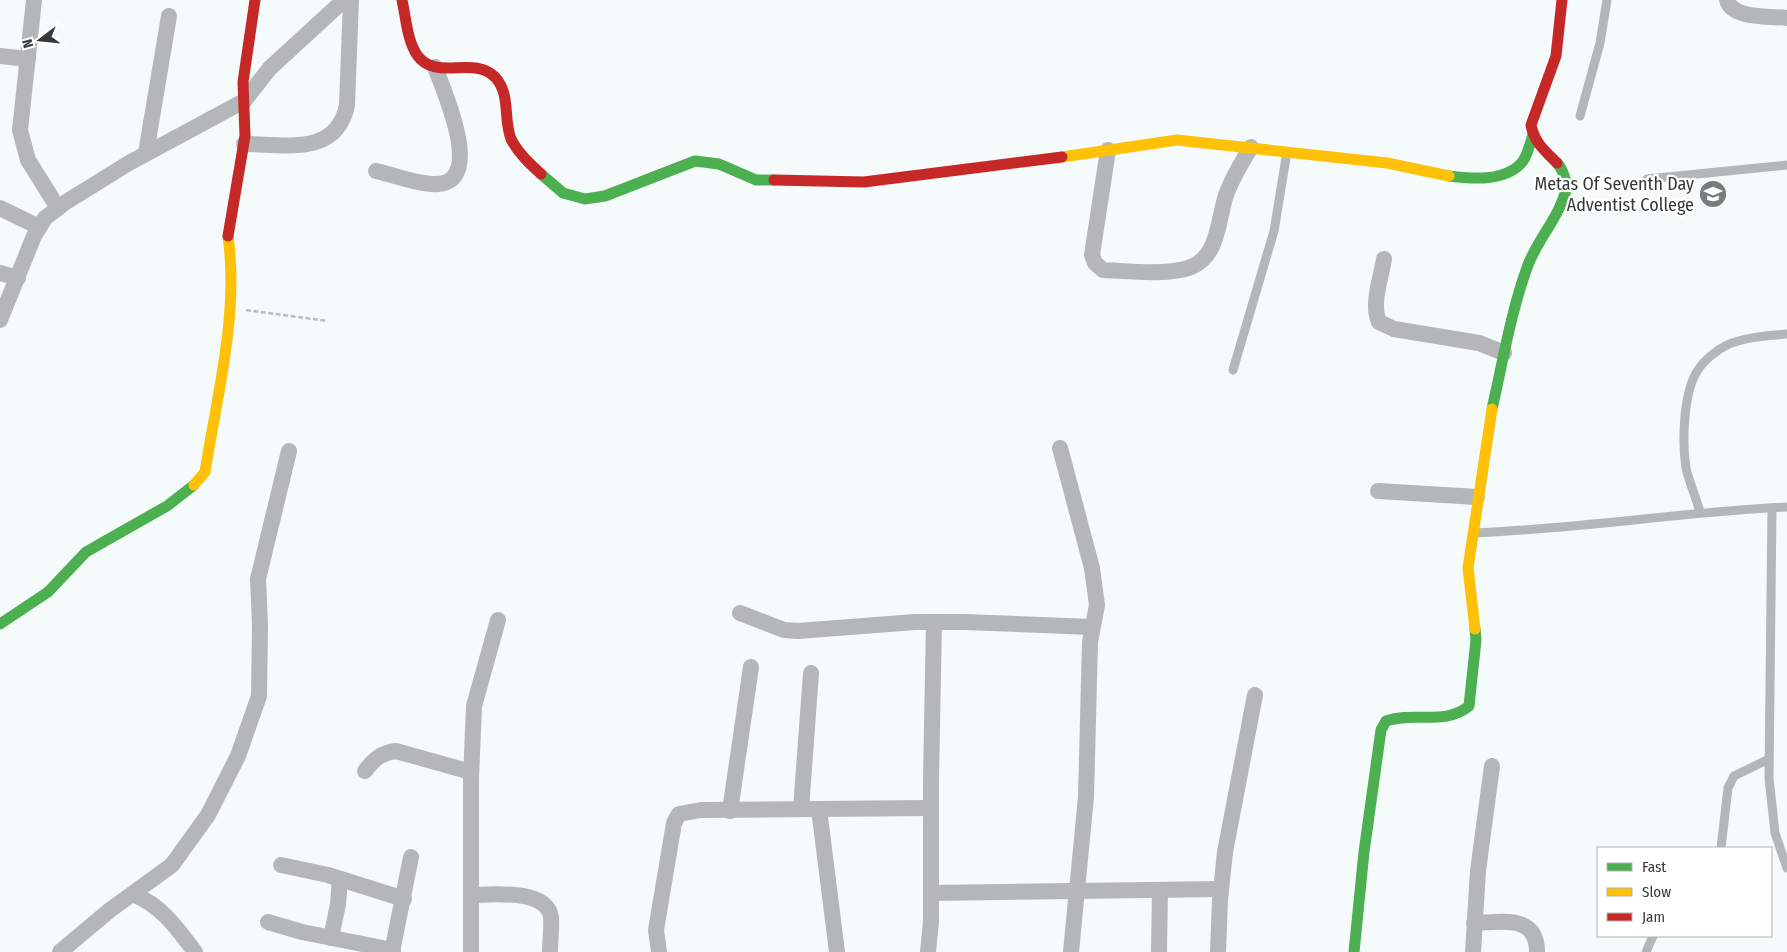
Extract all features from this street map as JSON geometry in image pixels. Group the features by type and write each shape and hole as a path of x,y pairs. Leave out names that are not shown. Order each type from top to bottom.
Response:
{"street":[{"path":"34,0 20,130 22,146 28,160 58,208"},
{"path":"0,624 47,592 62,579 74,563 90,550 196,485 205,472 230,307 232,266 228,232 244,144 246,120 243,82 245,58 256,0"},
{"path":"0,320 39,226 58,208 146,153 244,101 270,68 344,0"},
{"path":"244,144 310,144 336,132 344,119 347,105 350,0"},
{"path":"402,0 408,30 418,57 435,67 474,66 493,75 503,94 510,137 516,146 563,193 585,200 605,196 695,161 719,164 756,180 843,183 881,181 1177,140 1402,165 1444,176 1476,179 1491,177 1515,168 1524,160 1533,134"},
{"path":"1354,952 1364,852 1381,730 1386,720 1392,717 1453,716 1464,712 1469,706 1476,640 1468,586 1472,533 1487,432 1504,353 1524,276 1538,243 1561,204 1567,188 1561,167 1533,134 1531,125 1556,56 1562,0"},
{"path":"1727,0 1729,6 1737,13 1787,18"},
{"path":"146,153 169,16"},
{"path":"0,56 28,59"},
{"path":"376,171 433,184 445,183 455,176 461,165 460,148 455,123 435,67"},
{"path":"1108,150 1092,255 1095,263 1103,270 1179,271 1192,267 1203,260 1211,247 1217,234 1226,194 1251,147"},
{"path":"0,208 39,226"},
{"path":"1384,259 1376,305 1376,315 1379,322 1394,329 1479,343 1504,353"},
{"path":"0,273 18,278"},
{"path":"1060,448 1092,568 1097,605 1092,627 1086,797 1071,952"},
{"path":"60,952 110,910 172,864 208,815 238,756 259,696 258,579 289,451"},
{"path":"1378,490 1477,496"},
{"path":"740,613 784,630 798,631 934,622 1092,627"},
{"path":"471,952 471,772 474,706 498,620"},
{"path":"928,952 931,893 934,622"},
{"path":"730,811 751,667"},
{"path":"801,810 811,672"},
{"path":"1218,952 1225,852 1255,694"},
{"path":"365,771 384,753 396,751 471,772"},
{"path":"1473,952 1478,871 1492,766"},
{"path":"659,952 656,930 674,823 679,814 688,811 931,808"},
{"path":"819,809 837,952"},
{"path":"268,922 393,951 411,857"},
{"path":"282,865 340,879 404,899"},
{"path":"331,938 338,904 340,879"},
{"path":"931,893 1221,889"},
{"path":"1159,952 1160,890"},
{"path":"133,894 150,901 163,911 195,952"},
{"path":"471,895 512,895 539,899 547,907 550,916 550,952"},
{"path":"1474,923 1519,924 1529,928 1535,936 1537,952"}],"lane":[{"path":"1580,116 1600,43 1607,0"},
{"path":"1234,370 1274,230 1287,151"},
{"path":"1648,178 1787,165"},
{"path":"1700,512 1686,469 1683,440 1691,387 1698,370 1711,356 1726,346 1742,340 1787,334"},
{"path":"1472,533 1526,530 1700,512 1787,507"},
{"path":"1772,508 1769,778 1775,833 1787,868"},
{"path":"1721,847 1728,788 1734,776 1769,759"},
{"path":"1646,952 1653,937"}],"path":[{"path":"230,307 327,321"}],"traffic: fast":[{"path":"1449,176 1489,178 1508,173 1523,161 1533,135"},
{"path":"541,174 563,193 585,199 605,196 695,161 719,164 756,180 774,180"},
{"path":"1492,409 1522,282 1532,255 1559,209 1566,190 1564,176 1557,163"},
{"path":"0,624 48,592 86,552 167,506 194,485"},
{"path":"1354,952 1364,852 1381,730 1386,721 1407,717 1440,717 1460,712 1469,706 1476,640 1475,629"}],"traffic: slow":[{"path":"1062,157 1177,140 1387,163 1449,176"},
{"path":"194,485 205,472 229,325 231,265 228,236"},
{"path":"1475,629 1468,568 1492,409"}],"traffic: jam":[{"path":"228,236 245,136 243,82 255,0"},
{"path":"402,0 411,43 417,55 425,63 434,67 444,68 476,68 486,71 495,77 503,91 511,139 521,154 541,174"},
{"path":"1557,163 1537,141 1531,125 1556,56 1562,0"},
{"path":"774,180 864,182 1062,157"}],"place":[{"name":"Metas Of Seventh Day Adventist College","path":"1713,194"}]}
